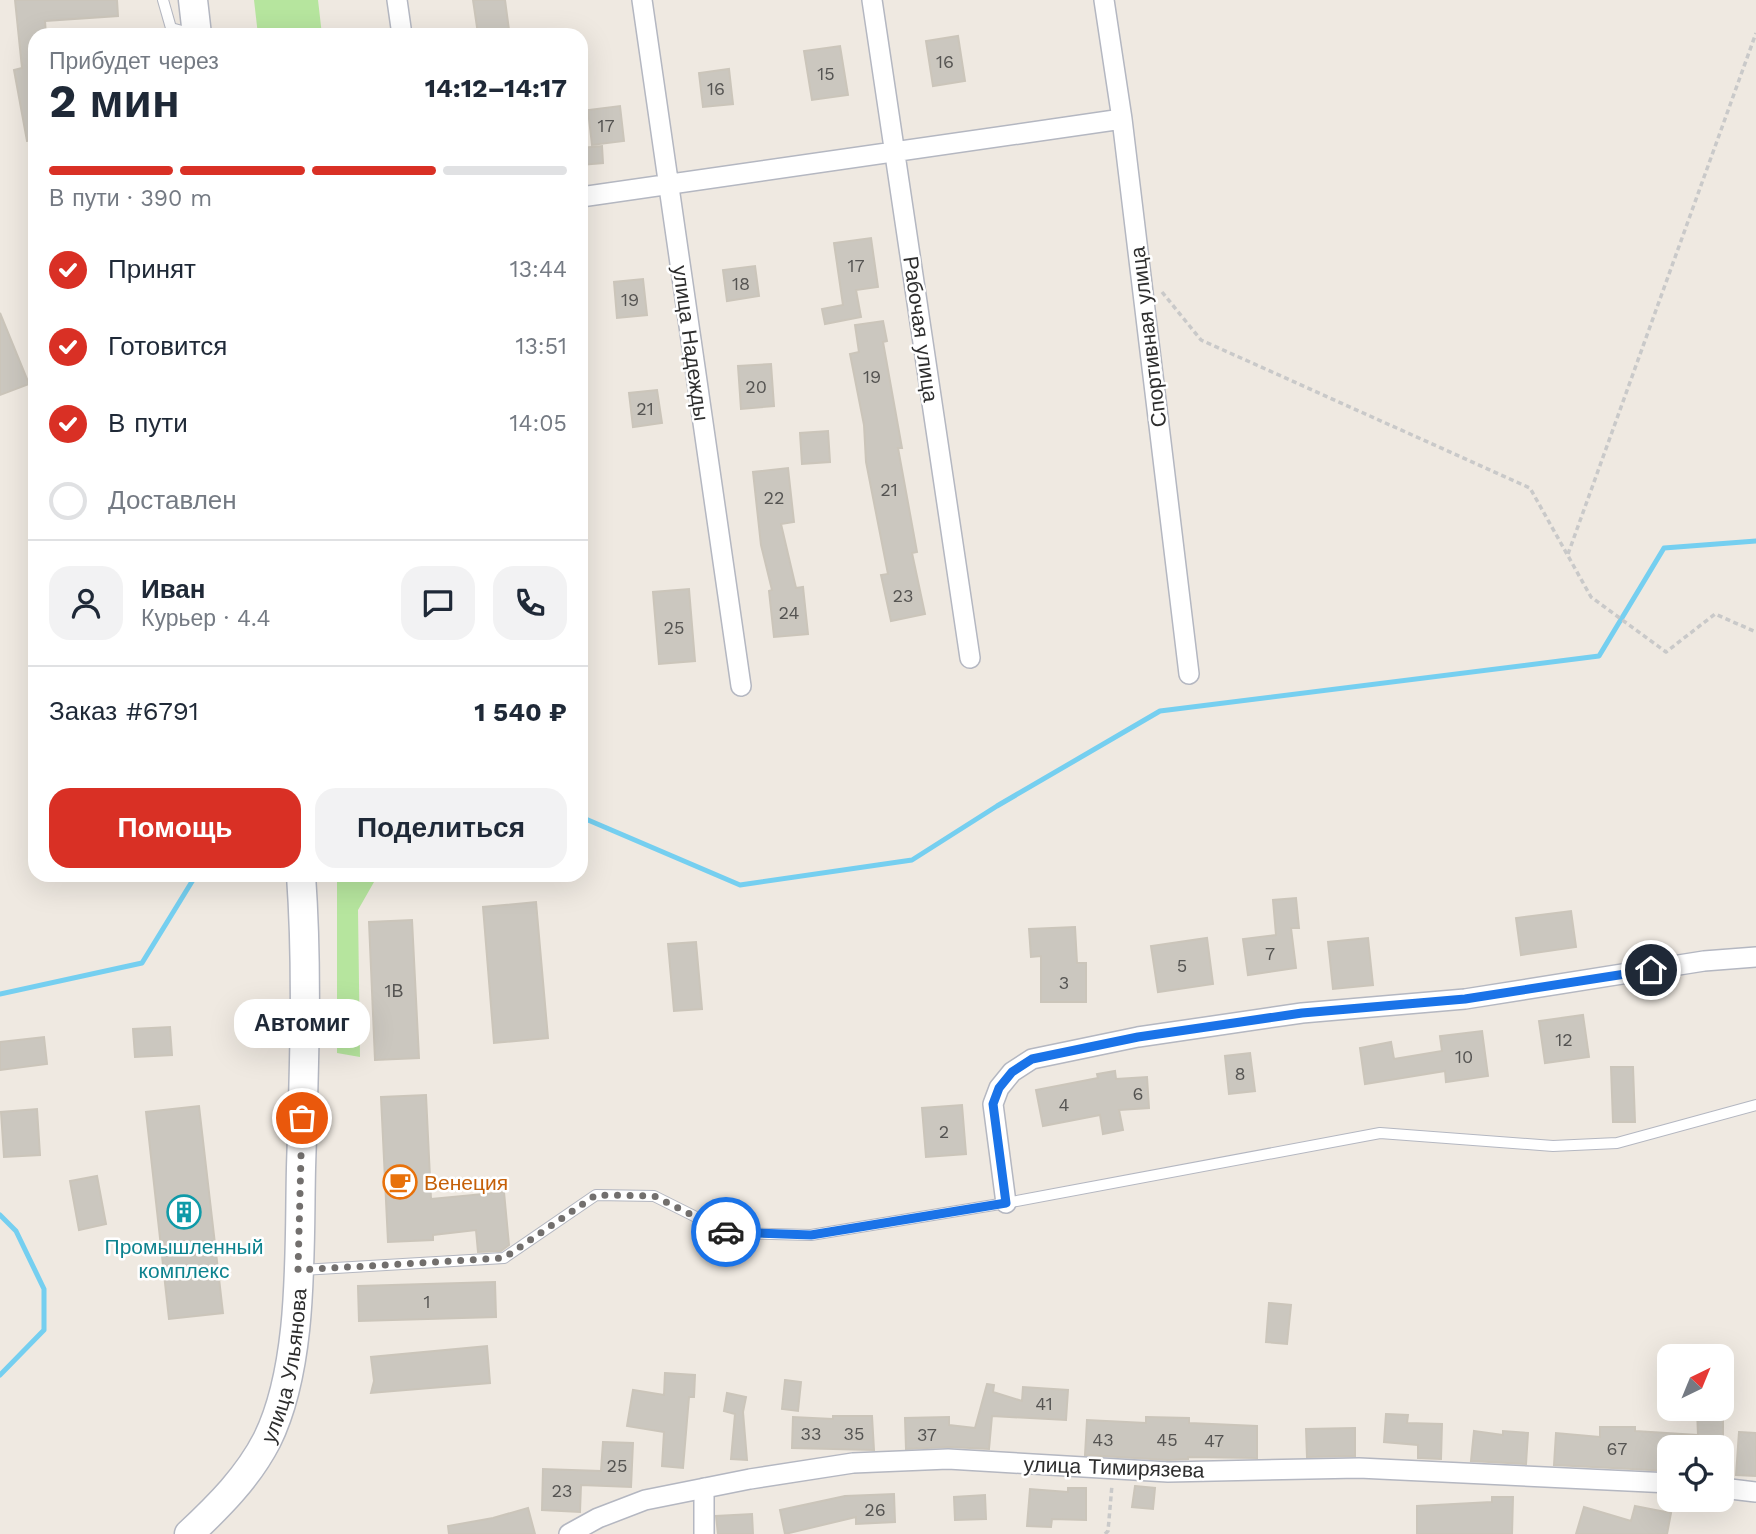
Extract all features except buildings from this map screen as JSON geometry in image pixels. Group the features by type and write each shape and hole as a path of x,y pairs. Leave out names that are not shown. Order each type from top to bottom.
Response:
{"main road":[{"path":"193,0 196,28"},
{"name":"улица Ульянова","path":"189,1534 245,1475 267,1440 283,1396 292,1347 298,1270 305,934 301,882"}],"street":[{"path":"397,0 400,28"},
{"name":"улица Надежды","path":"642,0 741,686"},
{"name":"Рабочая улица","path":"872,0 970,658"},
{"name":"Спортивная улица","path":"1104,0 1122,118 1189,674"},
{"path":"588,196 1122,118"},
{"path":"1006,1203 993,1104 999,1088 1012,1072 1032,1059 1138,1037 1302,1013 1465,999 1704,961 1756,957"},
{"name":"улица Тимирязева","path":"569,1534 598,1518 645,1500 750,1479 853,1464 948,1460 1168,1472 1359,1468 1657,1482"},
{"path":"704,1488 704,1534"},
{"path":"1734,1489 1756,1492"}],"lane":[{"path":"163,0 171,28"},
{"path":"298,1270 504,1258 596,1195 654,1196 728,1233 811,1235 1006,1203 1380,1133 1553,1146 1617,1143 1756,1105"}],"path":[{"path":"1567,555 1756,33"},
{"path":"1139,263 1201,340 1530,488 1591,597 1666,652 1715,614 1756,632"},
{"path":"1105,1534 1108,1531 1114,1469"}],"green space":[{"path":"254,0 318,0 321,28 257,28"},
{"path":"337,882 374,882 358,910 360,1057 337,1053"}],"waterway":[{"path":"588,820 740,885 912,860 997,806 1160,711 1599,656 1664,548 1756,541"},
{"path":"0,994 142,963 192,882"},
{"path":"0,1215 16,1231 44,1289 44,1330 0,1375"}],"way so far":[{"path":"302,1118 298,1270 504,1258 596,1195 654,1196 726,1232"}],"place":[{"name":"Автомиг","path":"302,1118"},
{"name":"Венеция","path":"400,1182"},
{"name":"Промышленный комплекс","path":"184,1212"}],"route":[{"path":"726,1232 811,1235 1006,1203 993,1104 999,1088 1012,1072 1032,1059 1138,1037 1302,1013 1465,999 1651,970"}]}
